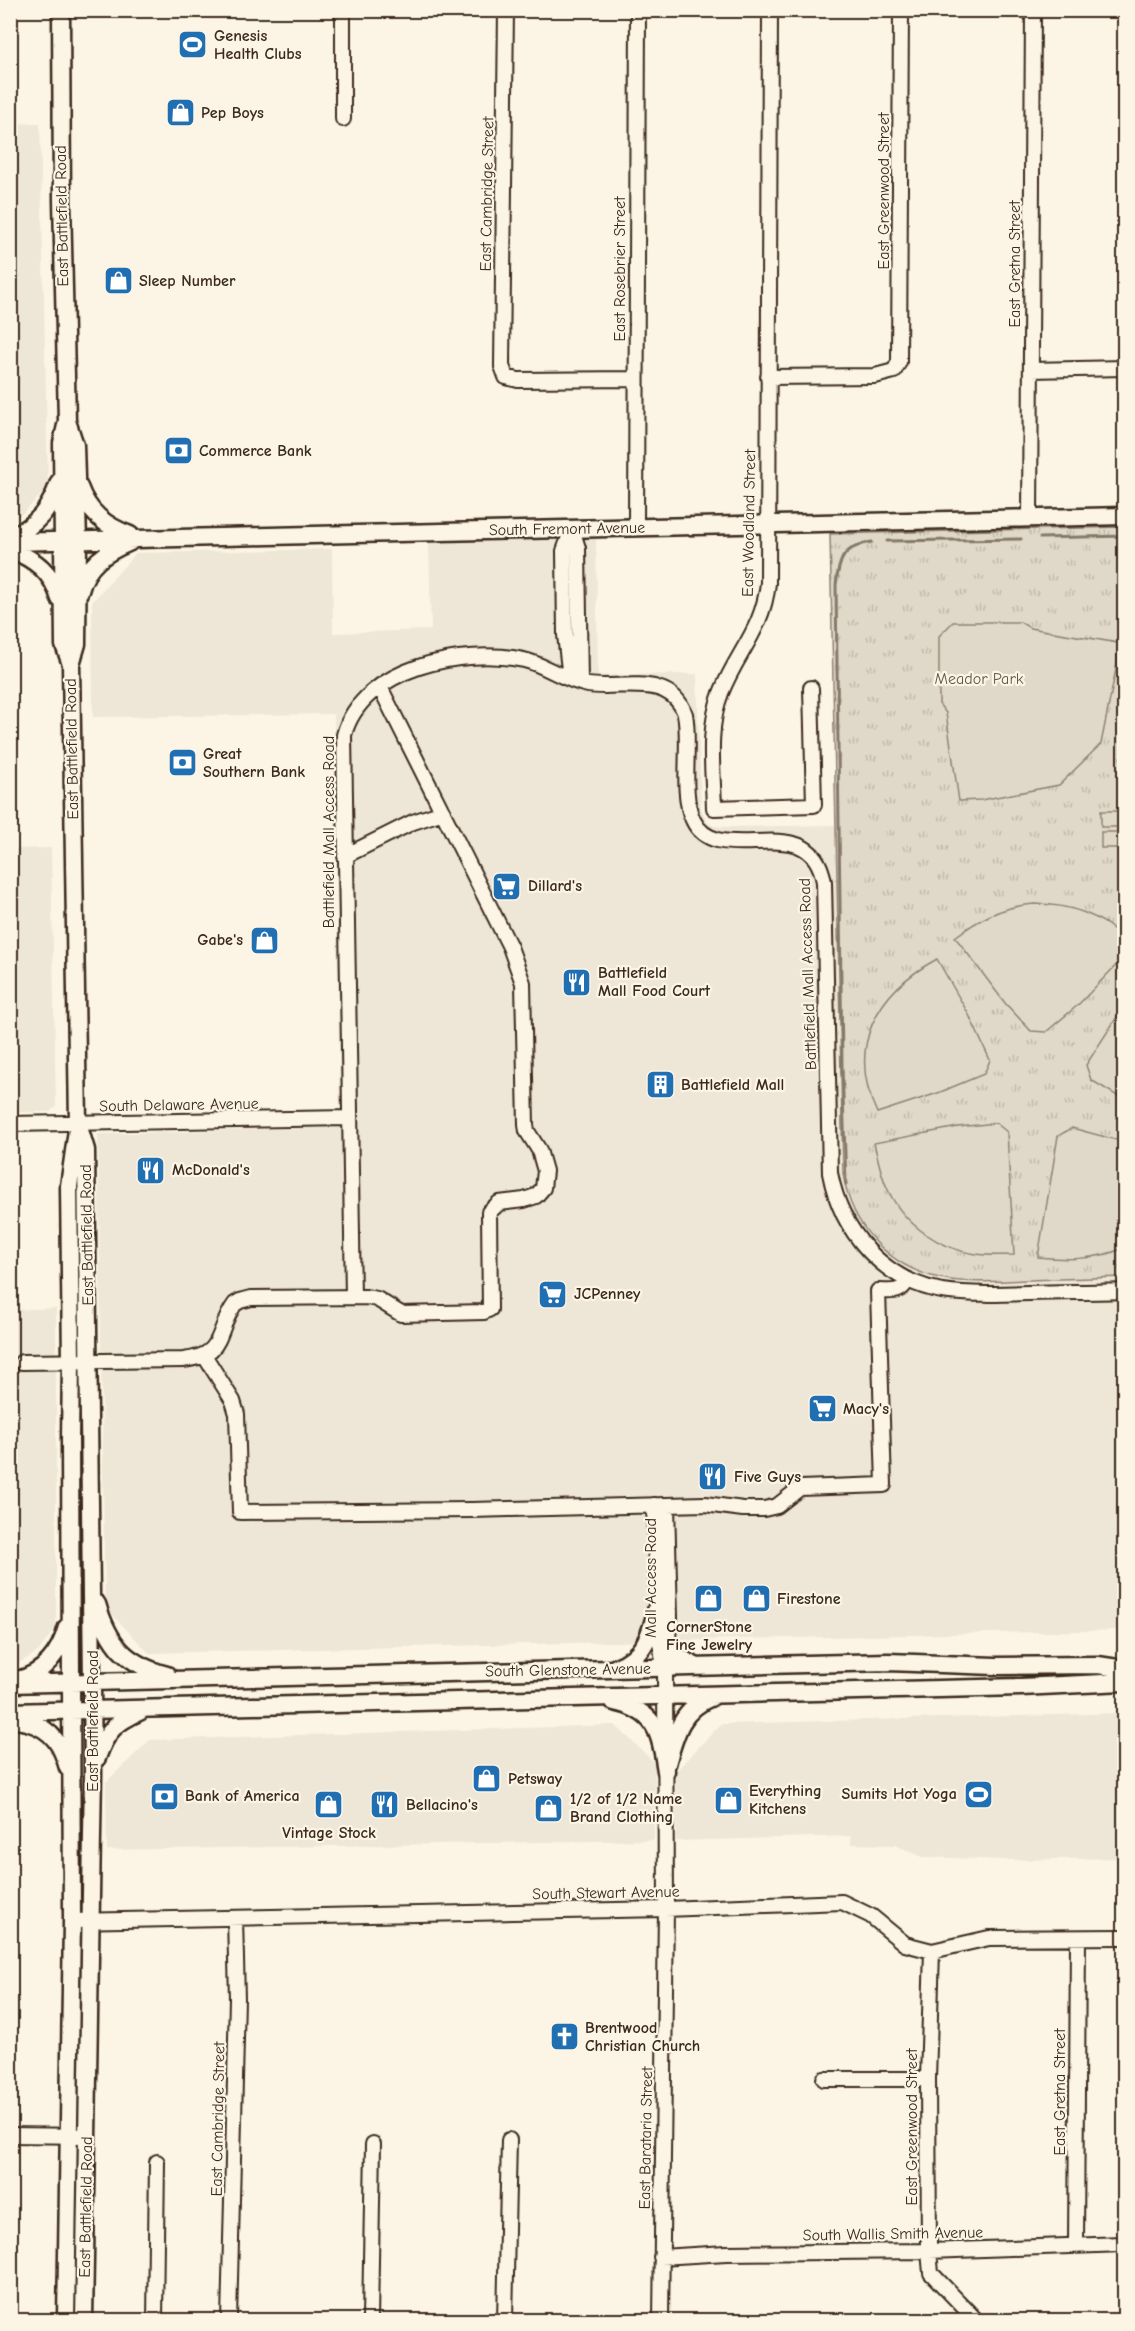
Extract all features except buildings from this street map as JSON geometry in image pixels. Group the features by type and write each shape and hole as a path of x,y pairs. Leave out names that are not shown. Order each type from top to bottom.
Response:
{"main road":[{"name":"East Battlefield Road","path":"60,10 67,421 62,443 69,476 71,608 77,644 71,664 78,1123 69,1186 72,1921 66,2320"},
{"path":"10,537 24,532 36,523 69,476 97,516 109,527 139,539"},
{"name":"South Fremont Avenue","path":"10,542 1125,516"},
{"path":"10,549 36,561 44,568 71,608 98,560 116,548 139,539"},
{"name":"East Battlefield Road","path":"78,1123 86,1150 93,1681 84,2320"},
{"path":"92,1584 105,1628 123,1654 143,1667 182,1679"},
{"path":"609,1669 628,1662 640,1653 649,1636 657,1607"},
{"path":"10,1683 39,1671 57,1653 71,1612"},
{"path":"669,1645 677,1656 696,1667"},
{"name":"South Glenstone Avenue","path":"10,1683 888,1662 995,1666 1098,1665 1125,1670"},
{"name":"South Glenstone Avenue","path":"10,1712 719,1695 1125,1682"},
{"path":"666,1771 674,1739 684,1718 700,1702 719,1695"},
{"path":"583,1698 635,1708 649,1718 658,1732 666,1771"},
{"path":"93,1773 101,1747 110,1730 127,1717 147,1709"},
{"path":"10,1718 39,1726 56,1739 64,1753 72,1779"}],"street":[{"path":"343,10 343,119"},
{"name":"East Cambridge Street","path":"506,10 502,366 506,376 518,381 635,379"},
{"name":"East Rosebrier Street","path":"636,527 638,10"},
{"name":"East Woodland Street","path":"770,10 768,583 764,606 754,633 727,681 714,719 714,808 814,805 811,688"},
{"name":"East Greenwood Street","path":"768,377 875,376 894,370 899,362 902,10"},
{"name":"East Gretna Street","path":"1030,518 1033,10"},
{"path":"1031,369 1125,368"},
{"path":"541,664 558,657 563,646 565,635 564,550 572,529"},
{"path":"572,529 578,550 575,680"},
{"path":"565,635 575,680"},
{"name":"Battlefield Mall Access Road","path":"352,1297 344,735 352,715 380,687 422,666 459,657 502,657 541,664 575,680 593,685 648,685 669,693 679,702 686,714 688,800 693,819 700,830 712,838 724,841 795,844 808,851 819,865 824,882 828,1137 832,1184 839,1207 856,1238 880,1262 908,1280 939,1290 967,1293 1125,1291"},
{"path":"22,1362 183,1360 203,1356 217,1344 231,1310 240,1301 251,1298 352,1297 377,1299 402,1314 488,1311 491,1301 489,1212 499,1203 536,1196 543,1188 545,1180 544,1162 526,1125 521,975 510,947 380,687"},
{"path":"345,856 413,822 443,812"},
{"name":"South Delaware Avenue","path":"10,1124 348,1118"},
{"path":"203,1356 233,1401 237,1414 240,1512 472,1510 705,1504 743,1509 767,1509 777,1506 800,1488 884,1485 878,1292 903,1288 908,1280"},
{"name":"Mall Access Road","path":"661,1505 657,1607 659,1648 665,1668"},
{"name":"Mall Access Road","path":"661,1505 669,1645 665,1668"},
{"name":"East Barataria Street","path":"661,2320 666,1909 665,1668"},
{"name":"South Stewart Avenue","path":"72,1921 666,1909 842,1902 871,1916 905,1944 932,1951 989,1938 1125,1937"},
{"name":"East Cambridge Street","path":"230,2320 237,1999 235,1918"},
{"name":"East Gretna Street","path":"1076,2245 1078,1939"},
{"name":"East Greenwood Street","path":"932,1951 928,2079 931,2273 976,2320"},
{"path":"824,2079 928,2079"},
{"path":"10,2135 88,2136"},
{"path":"505,2320 509,2140"},
{"path":"370,2320 373,2144"},
{"path":"154,2320 157,2162"},
{"name":"South Wallis Smith Avenue","path":"661,2257 726,2253 929,2251 1125,2244"}],"shaded area":[{"path":"40,123 48,488 11,525 11,124"},
{"name":"Battlefield Mall","path":"596,537 598,675 697,674 701,809 708,823 714,826 730,827 836,825 843,1174 849,1200 862,1225 872,1239 896,1259 908,1267 934,1277 981,1282 1124,1277 1124,1630 149,1653 105,1607 98,1134 340,1127 334,714 93,717 92,602 136,553 332,549 333,633 431,630 429,543"},
{"path":"51,848 56,1107 49,1112 11,1112 11,849"},
{"path":"56,1308 56,1627 38,1652 17,1664 11,1664 10,1310"},
{"path":"1124,1713 1124,1858 1004,1860 923,1857 895,1845 851,1844 851,1836 676,1841 676,1771 721,1724"},
{"path":"615,1725 655,1763 654,1840 107,1850 106,1782 150,1740"}],"green space":[{"name":"Meador Park","path":"1124,527 1124,1277 976,1282 955,1281 925,1274 891,1256 877,1243 855,1212 847,1193 843,1174 830,534"},
{"path":"953,622 1020,622 1030,628 1118,643 1117,664 1101,744 1059,785 981,800 959,801 946,713 939,704 939,636"},
{"path":"1101,811 1124,811 1124,827 1101,827"},
{"path":"1101,832 1124,832 1124,848 1101,848"},
{"path":"1034,904 1071,908 1082,912 1104,923 1124,938 1124,957 1078,1005 1046,1032 1031,1031 1005,1003 955,937 992,914 1012,907"},
{"path":"937,959 969,1015 990,1060 984,1074 938,1093 877,1113 868,1089 865,1066 866,1044 872,1024 883,1005 898,988 916,972"},
{"path":"1124,1006 1124,1100 1091,1080 1086,1065"},
{"path":"996,1123 1007,1132 1014,1255 986,1255 963,1251 949,1247 925,1234 904,1215 889,1192 874,1143 958,1127"},
{"path":"1072,1128 1124,1142 1124,1248 1103,1255 1082,1258 1038,1257 1058,1136"}],"waterway":[{"path":"1040,538 1124,536"},
{"path":"887,541 1021,539"},
{"path":"846,1184 842,1066 836,585 844,555 855,547 872,542"}],"place":[{"name":"Genesis Health Clubs","path":"193,45"},
{"name":"Pep Boys","path":"180,113"},
{"name":"Sleep Number","path":"118,281"},
{"name":"Commerce Bank","path":"178,451"},
{"name":"Great Southern Bank","path":"182,763"},
{"name":"Dillard's","path":"507,886"},
{"name":"Gabe's","path":"264,940"},
{"name":"Battlefield Mall Food Court","path":"577,982"},
{"name":"Battlefield Mall","path":"660,1085"},
{"name":"McDonald's","path":"151,1170"},
{"name":"JCPenney","path":"553,1294"},
{"name":"Macy's","path":"822,1409"},
{"name":"Five Guys","path":"713,1477"},
{"name":"CornerStone Fine Jewelry","path":"709,1599"},
{"name":"Firestone","path":"756,1599"},
{"name":"Petsway","path":"487,1779"},
{"name":"Sumits Hot Yoga","path":"978,1794"},
{"name":"Bank of America","path":"164,1796"},
{"name":"Everything Kitchens","path":"728,1800"},
{"name":"Vintage Stock","path":"329,1805"},
{"name":"Bellacino's","path":"385,1805"},
{"name":"1/2 of 1/2 Name Brand Clothing","path":"549,1808"},
{"name":"Brentwood Christian Church","path":"564,2037"}]}
